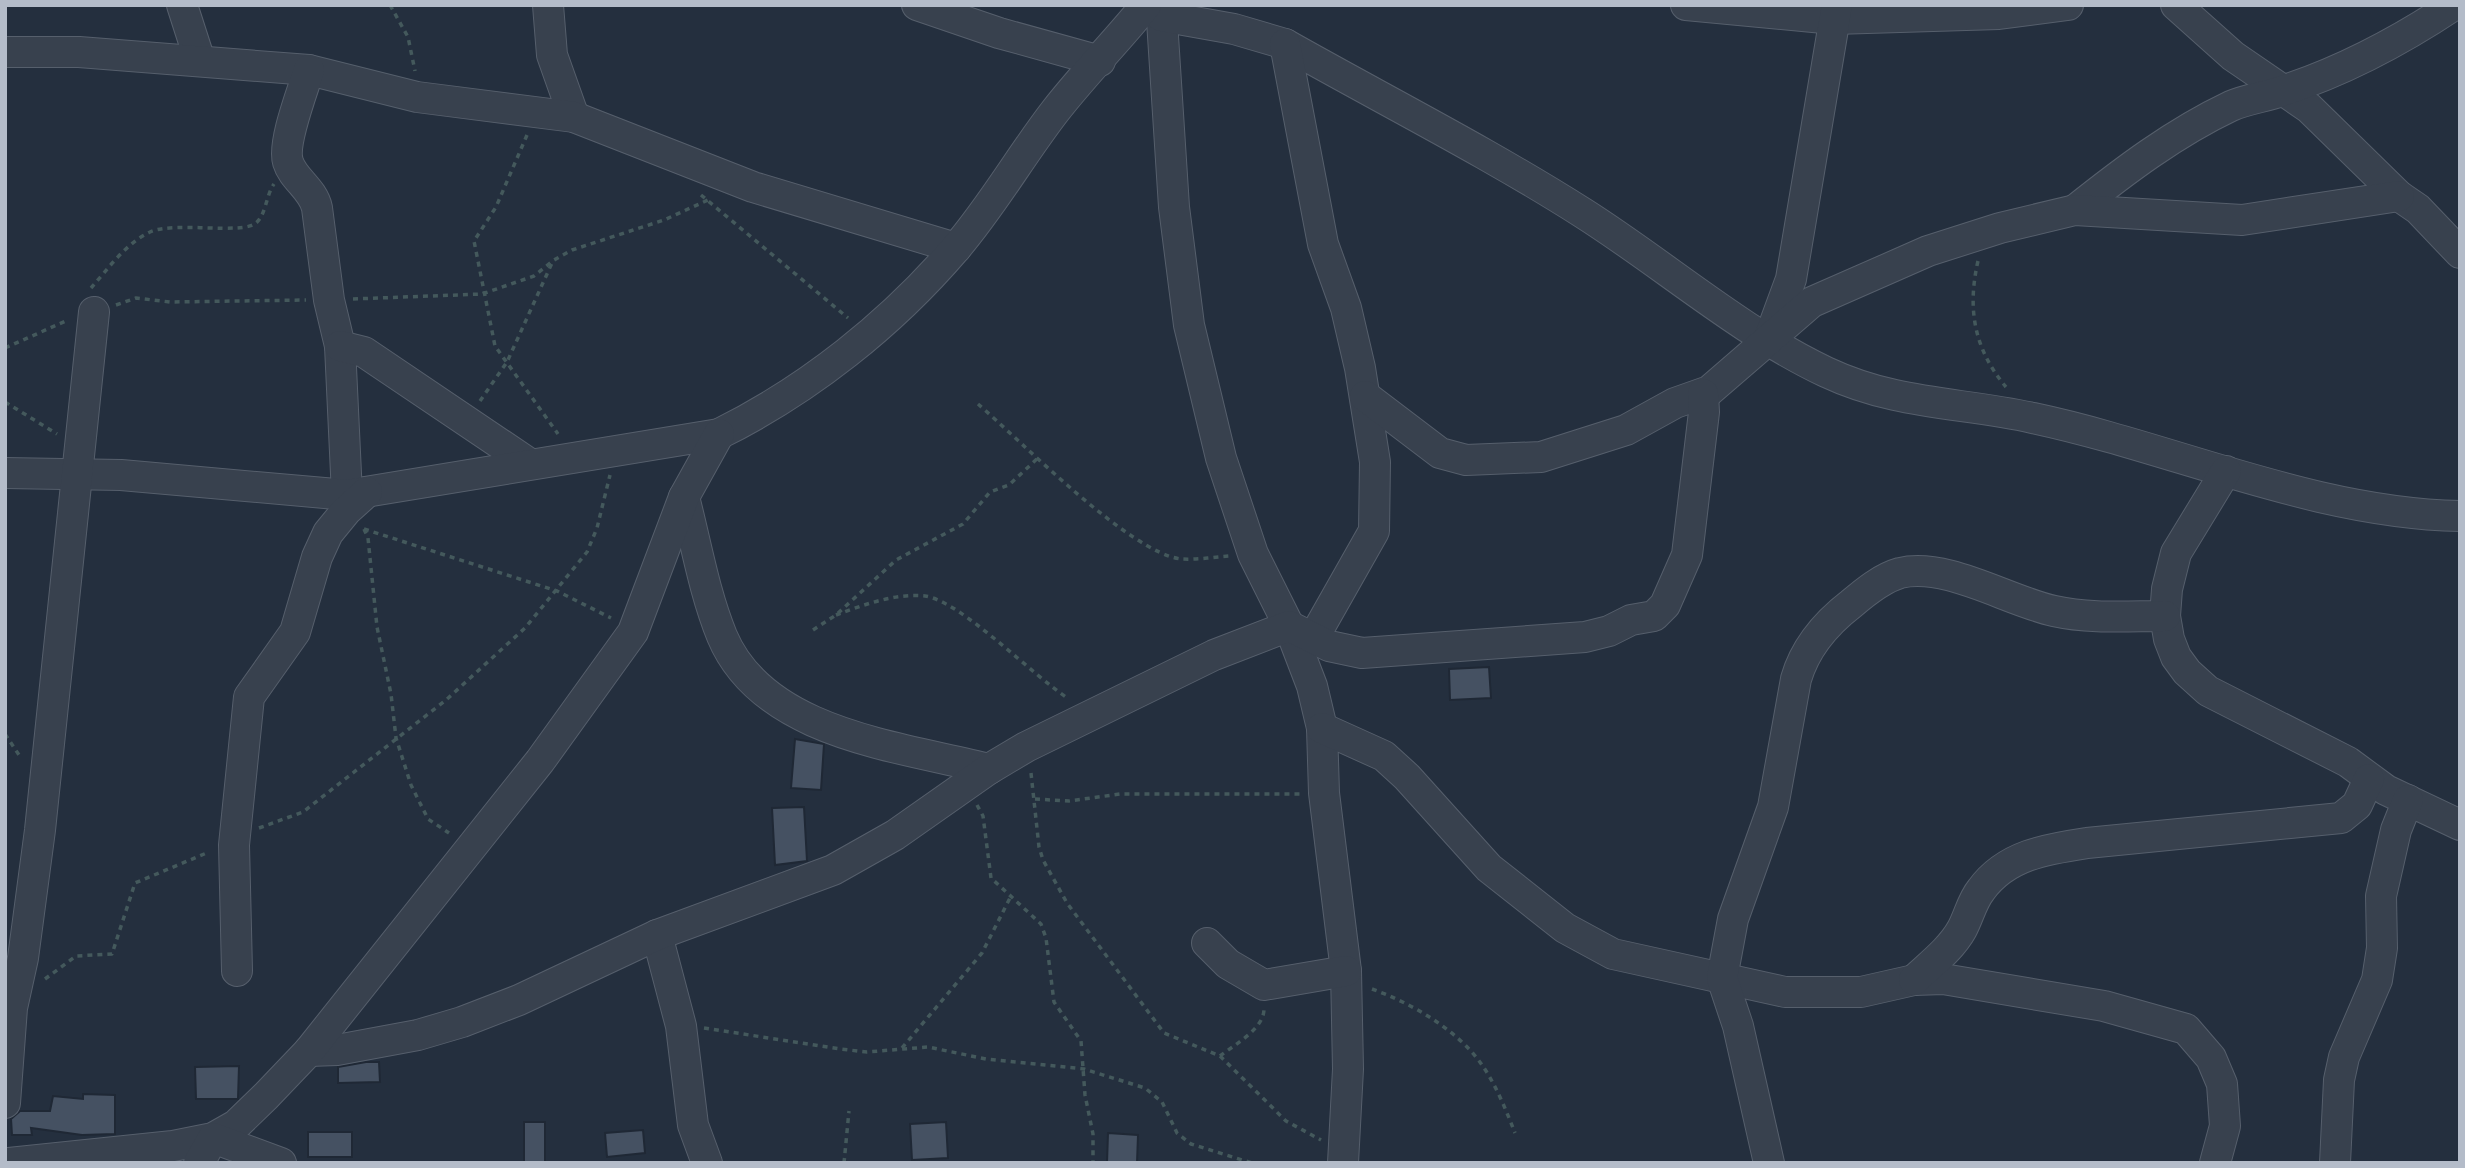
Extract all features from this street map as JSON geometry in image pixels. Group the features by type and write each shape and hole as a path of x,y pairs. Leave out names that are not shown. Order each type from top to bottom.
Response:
{"street":[{"path":"182,5 200,61"},
{"path":"548,5 552,55 574,117"},
{"path":"917,5 999,33 1100,61"},
{"path":"1686,5 1835,12 1999,14 2068,5"},
{"path":"2176,5 2211,39 2309,108 2399,195 2418,209 2460,253"},
{"path":"2075,210 2131,167 2205,120 2234,105 2282,91 2369,57 2454,5"},
{"path":"5,473 80,462 356,507 530,464 719,434 758,414 868,336 957,248 1057,109 1100,61 1156,9"},
{"path":"1156,9 1285,44 1582,212 1769,339 1821,370 1879,394 2031,418 2226,471 2372,506 2460,516"},
{"path":"1156,9 1174,206 1189,325 1221,458 1253,554 1302,632 1322,728 1324,793 1347,976 1348,1069 1343,1157"},
{"path":"1769,339 1791,279 1835,12"},
{"path":"309,1051 337,1050 418,1035 462,1023 519,1000 657,935 833,870 895,835 989,769 1027,747 1095,716 1140,690 1214,655 1302,632 1374,531 1375,463 1365,396 1346,309 1323,244 1285,44"},
{"path":"5,52 79,52 309,70 417,97 574,117 753,187 957,248"},
{"path":"309,70 287,149 288,163 314,197 326,259 329,300 340,346 356,507"},
{"path":"1365,396 1440,453 1466,460 1541,457 1626,430 1675,402 1703,394 1812,302 1928,251 1986,232 2075,210 2242,220 2399,195"},
{"path":"5,1103 12,1008 23,958 40,830 80,462 83,306"},
{"path":"340,346 358,348 530,464"},
{"path":"1302,632 1329,646 1362,653 1585,637 1609,631 1631,620 1654,616 1673,588 1689,546 1704,412 1703,394"},
{"path":"206,1150 250,1113 309,1051 540,761 633,632 684,497 719,434"},
{"path":"2226,471 2176,553 2167,589 2165,616 2176,657 2198,684 2348,762 2369,779 2460,825"},
{"path":"684,497 713,612 723,639 766,697 812,723 989,769"},
{"path":"237,971 234,944 234,845 249,697 253,686 284,651 295,632 317,557 328,533 356,507"},
{"path":"1769,1163 1738,1026 1723,978 1733,919 1773,807 1802,659 1839,613 1890,577 1920,572 1965,581 2053,611 2089,616 2165,616"},
{"path":"1322,728 1384,756 1407,777 1489,868 1564,928 1595,945 1634,960 1771,990 1812,995 1861,992 1914,980 1955,980 2104,1006 2186,1029 2211,1058 2222,1084 2225,1126 2215,1163"},
{"path":"1914,980 1962,930 1979,892 1991,877 2017,859 2045,850 2087,843 2341,818 2355,807 2369,779"},
{"path":"2335,1163 2339,1080 2344,1057 2377,980 2382,948 2381,896 2396,830 2409,800"},
{"path":"657,935 681,1026 693,1125 707,1163"},
{"path":"1208,943 1228,964 1264,985 1347,976"},
{"path":"9,1163 173,1146 281,1163"}],"path":[{"path":"390,5 408,37 417,97"},
{"path":"540,112 510,170 496,207 474,238 490,334 574,457"},
{"path":"5,348 62,322 83,306 119,257 151,231 214,226 239,229 253,226 260,220 270,190 288,163"},
{"path":"697,192 868,336"},
{"path":"62,322 83,306 136,298 170,302 482,294 534,276 572,250 664,220 708,200"},
{"path":"1986,232 1972,288 1976,335 1995,374 2031,418"},
{"path":"466,419 507,362 554,260"},
{"path":"5,402 80,462"},
{"path":"978,404 1114,524 1144,543 1180,559 1253,554"},
{"path":"43,981 76,956 107,955 116,950 135,883 192,858 234,845 256,830 303,812 446,700 525,628 587,552 615,451"},
{"path":"813,630 836,615 887,566 954,531 990,492 1009,485 1039,457"},
{"path":"356,507 589,605 633,632"},
{"path":"356,507 368,538 377,627 391,694 396,738 411,786 428,818 471,849"},
{"path":"836,615 888,599 911,596 938,600 969,618 1024,667 1095,716"},
{"path":"1027,747 1035,799 1038,847 1068,903 1164,1034 1220,1056 1286,1121 1343,1157"},
{"path":"964,786 983,817 991,878 1041,924 1046,938 1054,1002 1081,1041 1093,1134 1093,1163"},
{"path":"1035,799 1069,801 1120,794 1324,793"},
{"path":"902,1048 982,953 1010,898"},
{"path":"1347,976 1419,1012 1471,1050 1484,1066 1515,1133"},
{"path":"1220,1056 1251,1032 1264,1016 1264,985"},
{"path":"681,1026 867,1052 928,1047 986,1059 1084,1069 1145,1087 1162,1102 1177,1133 1191,1144 1252,1163"},
{"path":"844,1163 849,1111"}],"building":[{"path":"1489,667 1491,698 1450,700 1449,669"},
{"path":"795,739 824,744 821,790 791,788"},
{"path":"804,807 807,861 775,865 772,808"},
{"path":"379,1062 380,1082 338,1083 338,1067"},
{"path":"239,1066 238,1099 196,1099 195,1067"},
{"path":"83,1094 115,1095 115,1134 82,1135 31,1128 32,1135 12,1135 11,1119 20,1111 50,1111 53,1096 83,1099"},
{"path":"524,1122 545,1122 545,1163 524,1163"},
{"path":"946,1122 948,1158 912,1160 910,1124"},
{"path":"643,1130 645,1153 607,1157 605,1133"},
{"path":"308,1132 352,1132 352,1157 308,1157"},
{"path":"1108,1133 1138,1135 1137,1163 1107,1163"}]}
